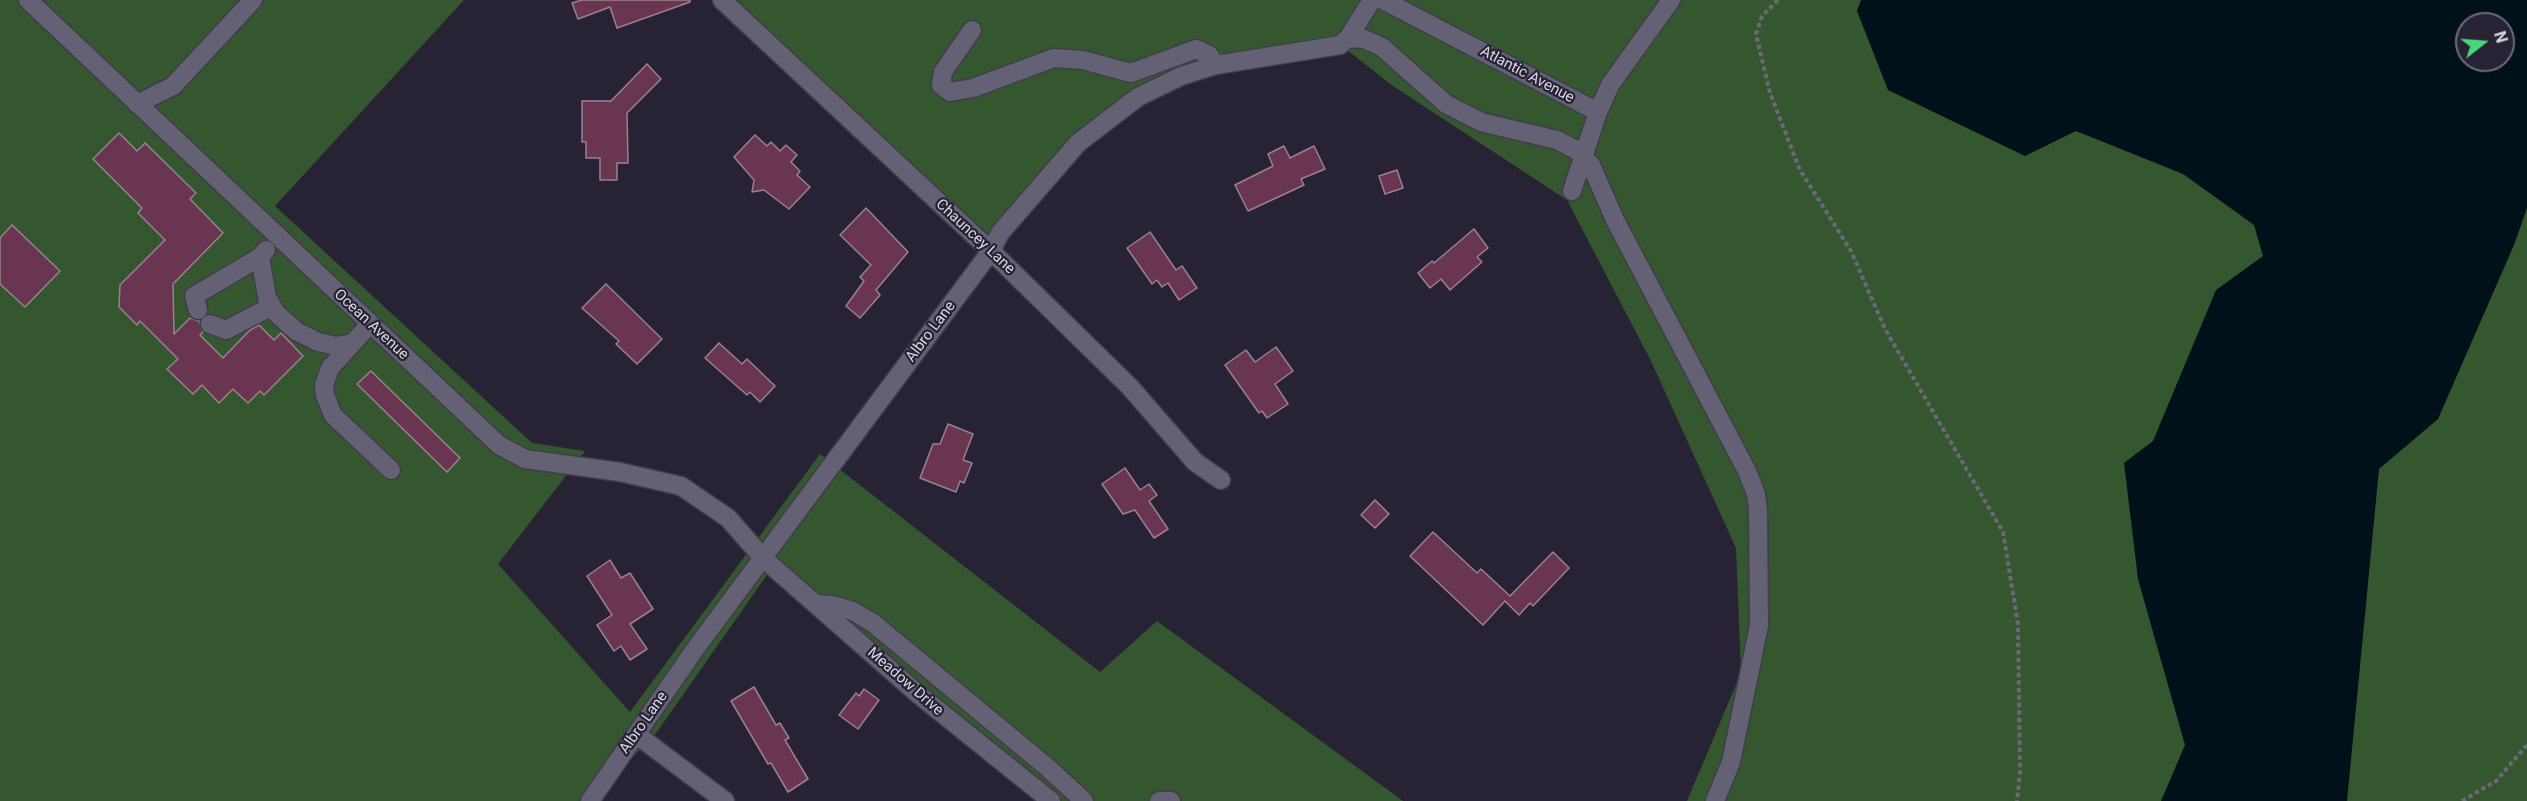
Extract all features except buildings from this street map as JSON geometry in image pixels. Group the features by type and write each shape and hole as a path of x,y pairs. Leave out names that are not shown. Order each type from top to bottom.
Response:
{"street":[{"name":"Ocean Avenue","path":"28,0 499,445 525,459 620,472 681,486 728,518 763,558"},
{"path":"137,104 173,86 253,0"},
{"name":"Chauncey Lane","path":"722,0 992,251 1130,387 1195,462 1221,480"},
{"path":"1372,0 1348,38 1364,39 1382,48 1446,104 1481,122 1557,140 1583,158 1598,178 1615,220 1747,471 1756,494 1759,626 1731,762 1715,801"},
{"name":"Atlantic Avenue","path":"1383,0 1598,112"},
{"path":"1572,191 1598,112 1610,86 1671,0"},
{"path":"972,30 943,72 941,85 950,92 973,88 1054,58 1068,57 1131,73 1196,49 1209,55 1216,65"},
{"name":"Albro Lane","path":"590,801 698,645 992,251 1000,233 1078,143 1138,98 1181,76 1216,65 1270,54 1335,46 1348,38"},
{"path":"198,310 194,296 260,257 276,236"},
{"path":"260,257 267,297 272,306 296,331 311,339 336,346 350,344"},
{"path":"210,324 226,330 272,306"},
{"path":"370,324 330,368 324,385 325,395 333,415 391,470"},
{"name":"Meadow Drive","path":"763,558 918,694 1051,801"},
{"path":"817,604 833,604 853,611 873,623 1047,767 1084,801"},
{"path":"637,735 725,801"},
{"path":"1159,801 1171,801"}],"path":[{"path":"1778,0 1762,16 1756,34 1770,93 1800,170 1851,251 1885,329 2003,532 2018,624 2020,773 2017,801"},
{"path":"2462,801 2496,782 2527,745"}],"green space":[{"path":"0,0 464,0 275,206 532,443 585,451 498,564 630,712 820,454 1100,672 1157,621 1403,801 1058,801 776,562 657,732 590,801 0,801"},
{"path":"728,0 2527,0 2527,801 1687,801 1741,673 1736,548 1651,361 1567,200 1393,86 1347,50 1136,89 989,243"}],"water":[{"path":"1861,0 2527,0 2527,208 2514,245 2438,419 2379,469 2347,801 2161,801 2185,745 2138,579 2124,463 2153,441 2216,290 2263,256 2254,225 2183,174 2076,131 2025,156 1888,90 1857,11"}]}
